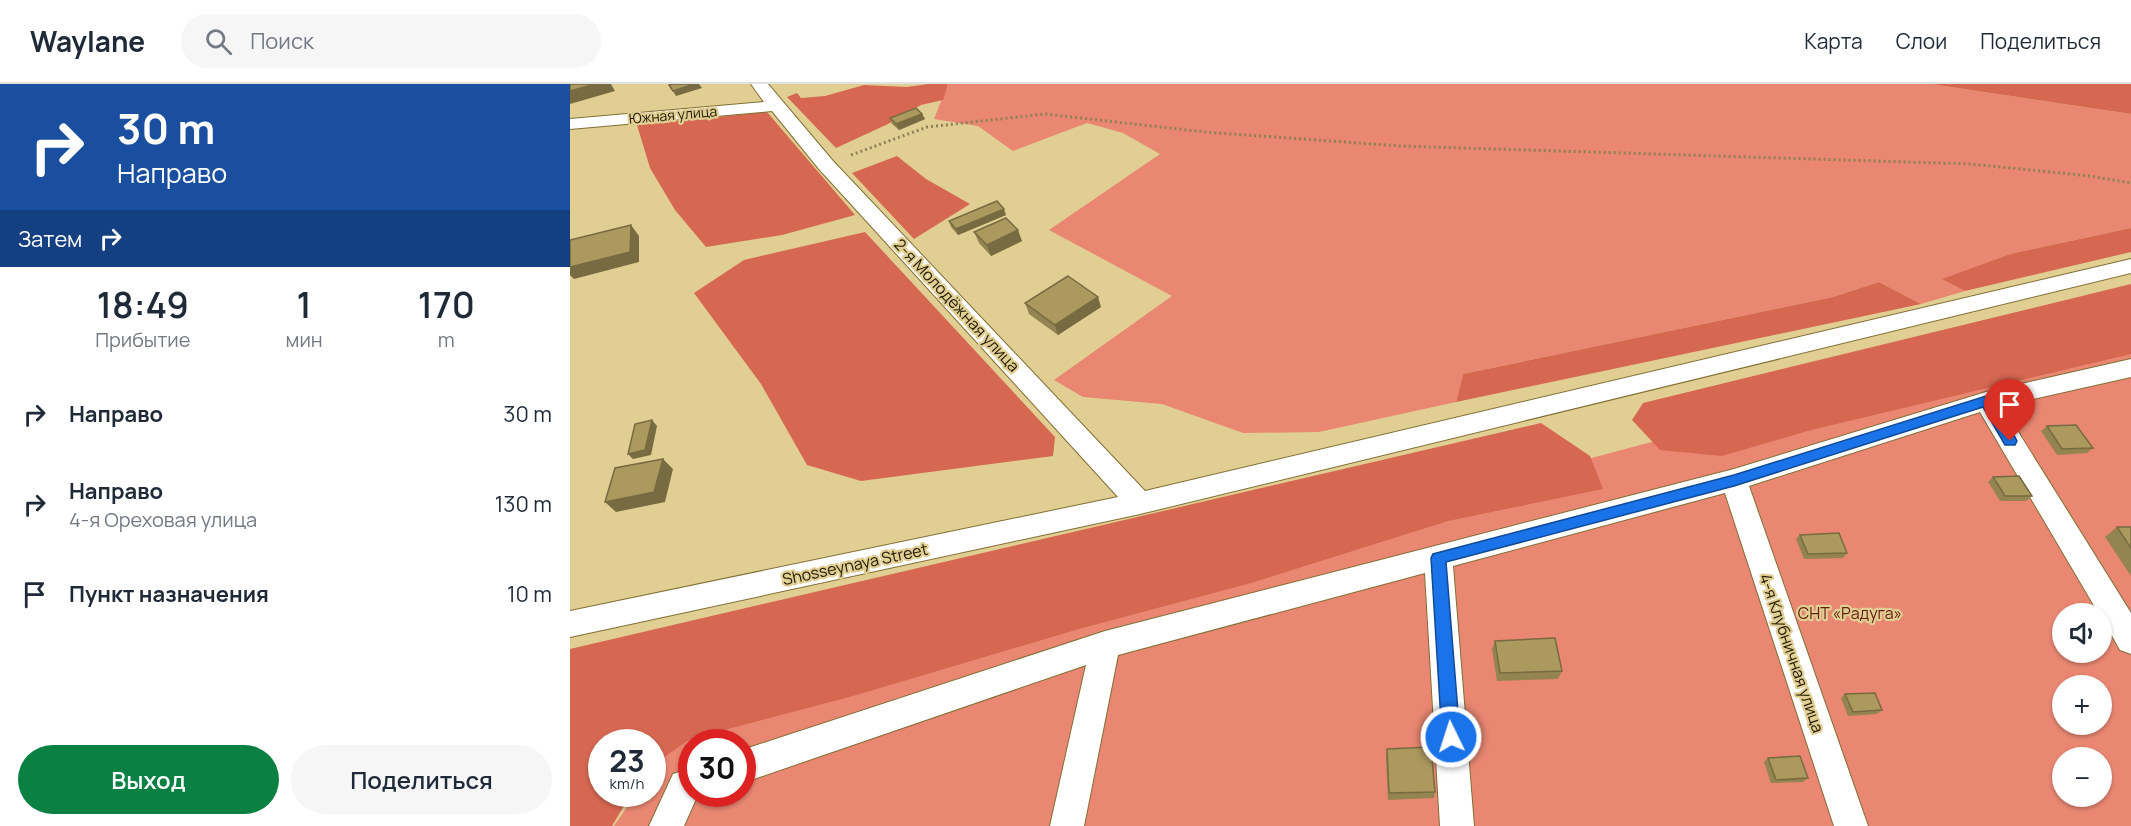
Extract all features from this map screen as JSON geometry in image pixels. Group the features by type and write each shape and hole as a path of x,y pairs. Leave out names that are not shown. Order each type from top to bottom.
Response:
{"street":[{"name":"2-я Молодёжная улица","path":"759,84 826,165 1140,503"},
{"name":"Южная улица","path":"570,124 776,106"},
{"name":"Shosseynaya Street","path":"570,624 1140,503 2131,266"},
{"path":"756,762 1105,645 1734,480 1986,401 2131,368"},
{"path":"1986,401 2131,640"},
{"name":"4-я Клубничная улица","path":"1734,480 1851,826"},
{"path":"1438,558 1457,826"},
{"path":"1067,826 1105,645"},
{"path":"666,826 678,804"}],"path":[{"path":"826,165 927,127 1045,114 1205,132 1400,146 1971,164 2090,176 2131,183"}],"green space":[{"path":"948,84 1931,84 2131,114 2131,228 2010,254 1943,279 1965,291 1921,304 1879,282 1833,297 1463,374 1456,402 1319,432 1243,433 1162,404 1083,397 1054,380 1172,296 1049,230 1160,154 1123,133 1087,123 1013,151 978,126 934,119"},
{"name":"СНТ «Радуга»","path":"2131,336 2131,826 614,826 627,807 666,807 666,748 678,730 678,807 756,807 756,729 678,729 698,699 1707,427"}],"shaded area":[{"path":"948,84 943,100 921,105 888,124 836,148 787,97 797,93 801,98 825,96 864,85 907,87"},
{"path":"1931,84 2131,84 2131,114"},
{"path":"767,112 855,215 782,235 706,247 675,210 650,168 637,125"},
{"path":"897,156 926,179 970,204 914,239 852,173"},
{"path":"2131,228 2131,252 1965,291 1942,279 2010,254"},
{"path":"865,232 1055,437 1053,456 861,481 807,465 761,384 694,293 744,260"},
{"path":"1879,282 1921,304 1456,402 1463,374 1833,297"},
{"path":"2131,284 2131,354 1811,430 1722,456 1660,450 1632,420 1643,403"},
{"path":"1541,423 1590,456 1603,489 1448,521 1251,583 1079,629 853,696 728,729 678,729 678,747 666,756 666,729 588,729 588,807 623,807 612,826 570,826 570,649"}],"building":[{"path":"570,84 595,84 570,91"},
{"path":"694,84 673,91 669,85"},
{"path":"916,108 922,114 896,124 890,118"},
{"path":"997,201 1004,209 956,229 949,221"},
{"path":"1006,218 1018,230 987,245 974,232"},
{"path":"631,225 630,252 570,267 570,240"},
{"path":"1068,276 1098,297 1055,325 1025,303"},
{"path":"652,420 645,450 628,454 635,424"},
{"path":"2076,425 2093,448 2062,449 2047,426"},
{"path":"663,459 654,492 605,502 615,468"},
{"path":"2019,476 2032,496 2005,496 1993,477"},
{"path":"2117,527 2131,527 2131,548"},
{"path":"1839,533 1847,553 1808,554 1800,535"},
{"path":"1555,638 1562,671 1500,673 1495,641"},
{"path":"1875,693 1882,710 1853,712 1845,694"},
{"path":"1431,747 1435,792 1389,793 1387,749"},
{"path":"1800,756 1808,778 1776,780 1768,758"}],"route":[{"path":"1451,737 1438,558 1734,480 1986,401 2010,441"}]}
